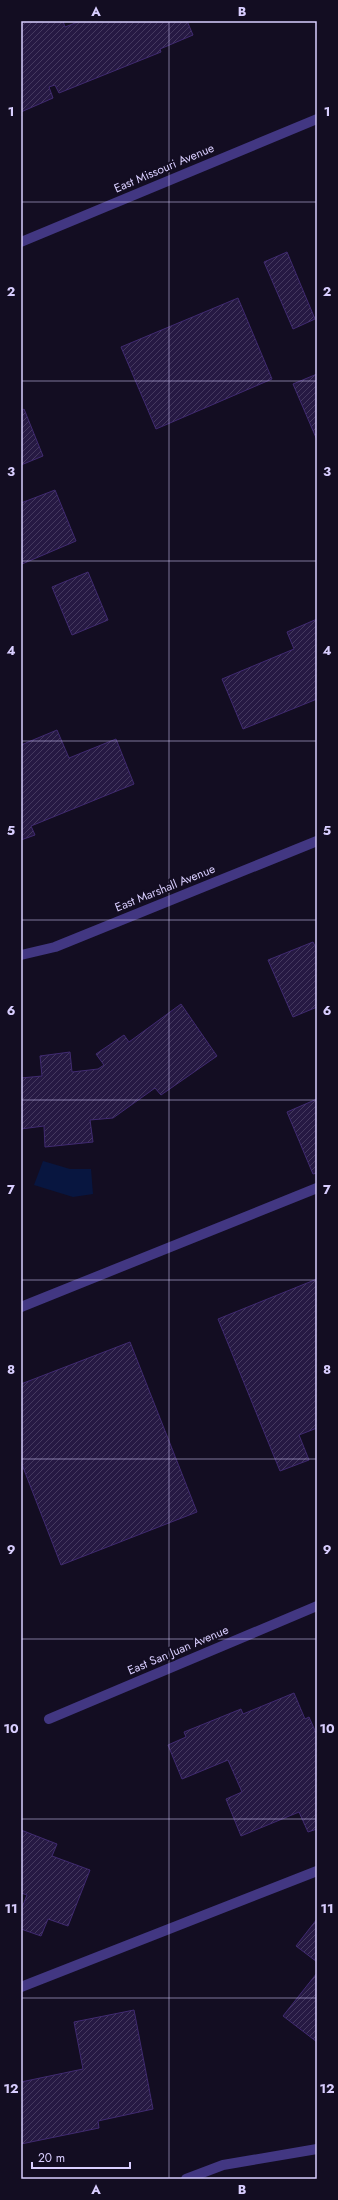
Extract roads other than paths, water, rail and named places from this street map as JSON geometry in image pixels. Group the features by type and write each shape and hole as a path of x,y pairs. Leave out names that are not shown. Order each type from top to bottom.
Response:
{"street":[{"name":"East Missouri Avenue","path":"21,242 317,119"},
{"name":"East Marshall Avenue","path":"21,955 54,947 317,841"},
{"path":"21,1307 317,1188"},
{"name":"East San Juan Avenue","path":"49,1719 317,1606"},
{"path":"21,1987 317,1871"},
{"path":"186,2179 223,2165 317,2149"}],"water":[{"path":"43,1161 70,1169 91,1169 93,1194 73,1197 34,1185"}]}
